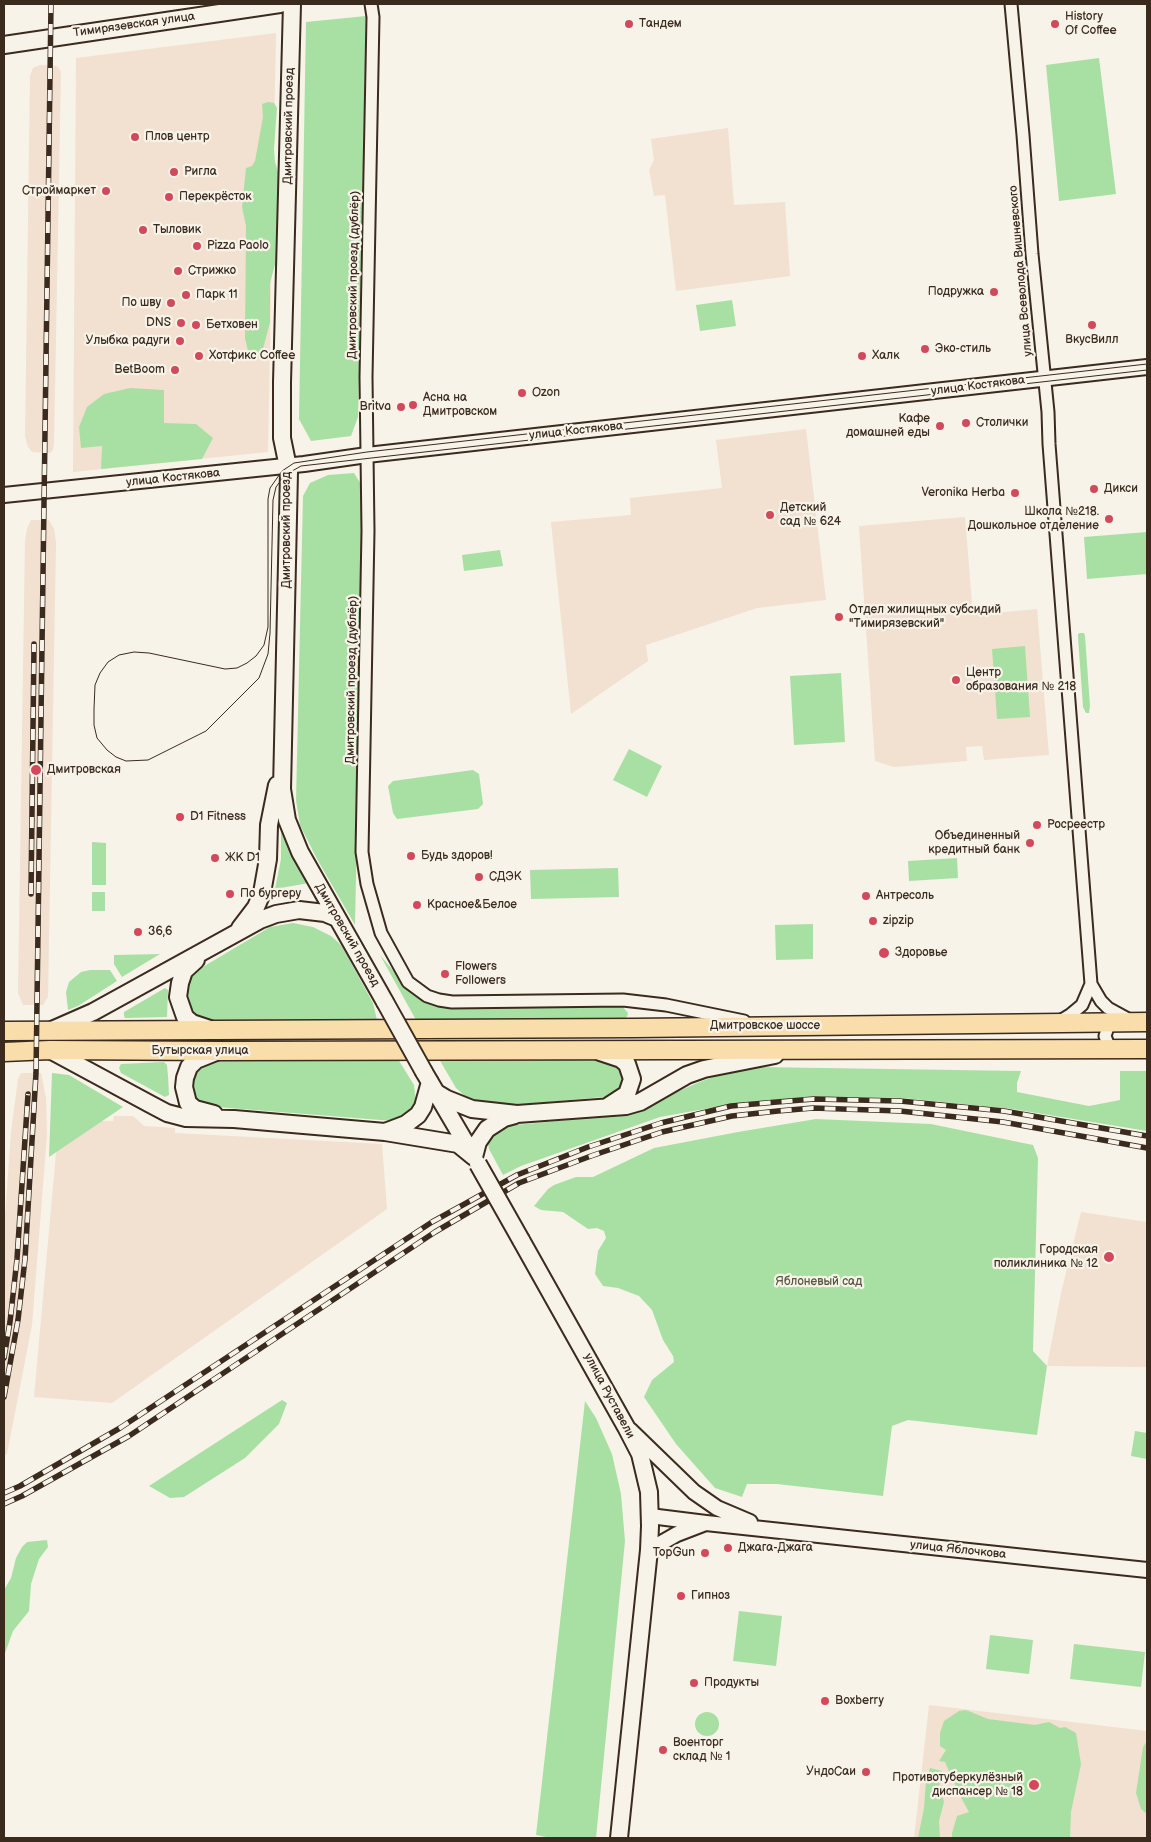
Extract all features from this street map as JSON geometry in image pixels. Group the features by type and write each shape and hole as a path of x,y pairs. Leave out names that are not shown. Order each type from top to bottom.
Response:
{"main road":[{"name":"Тимирязевская улица","path":"11,44 280,4"},
{"name":"Дмитровский проезд","path":"292,4 282,421 282,438 288,465 282,788 287,820 300,852 385,1002"},
{"path":"239,930 256,907 262,893 268,859 269,825 282,756"},
{"path":"52,1030 79,1019 260,920 287,911 314,911 337,918"},
{"path":"209,948 184,971 178,997 185,1017 192,1024 215,1030"},
{"name":"улица Руставели","path":"385,1002 626,1426 640,1454 649,1492 649,1550 619,1838"},
{"name":"Дмитровское шоссе","path":"382,1029 1133,1022"},
{"name":"Бутырская улица","path":"4,1031 382,1029"},
{"path":"578,1049 606,1053 621,1059 627,1064 632,1079 627,1094 606,1107"},
{"name":"Дмитровское шоссе","path":"396,1050 796,1051 1147,1049"},
{"path":"50,1050 167,1112 186,1118 234,1119 385,1132 458,1144 476,1161"},
{"name":"Бутырская улица","path":"4,1052 50,1050 396,1050"},
{"path":"219,1051 196,1060 189,1067 184,1078 185,1095 188,1103 195,1109 234,1119"},
{"path":"430,1082 447,1100 472,1109 518,1114 626,1106 640,1102 687,1075 704,1069 796,1051"},
{"path":"385,1132 406,1124 418,1115 423,1107 430,1082"},
{"path":"476,1161 478,1142 487,1129 504,1118 518,1114"}],"street":[{"name":"Дмитровский проезд (дублёр)","path":"371,4 373,17 366,317 368,531 363,858 367,884 381,933 408,982 427,996 452,1002 623,1000 666,1005 766,1026"},
{"name":"улица Всеволода Вишневского","path":"1010,4 1045,378 1091,984 1101,1001 1108,1008 1133,1022"},
{"name":"улица Костякова","path":"4,495 288,465 1147,367"},
{"name":"улица Всеволода Вишневского","path":"1056,1023 1070,1016 1082,1005 1091,984"},
{"path":"1118,1049 1110,1046 1105,1036 1106,1029 1110,1026 1133,1022"},
{"path":"626,1426 694,1492 729,1514 770,1529"},
{"path":"650,1516 770,1529"},
{"path":"649,1550 677,1534 706,1523"},
{"name":"улица Яблочкова","path":"770,1529 1147,1570"}],"shaded area":[{"path":"276,33 268,452 73,472 76,58"},
{"path":"40,65 53,65 58,67 61,72 54,442 53,450 50,453 32,452 28,447 25,436 30,76 33,68"},
{"path":"728,128 734,205 785,202 790,276 676,291 665,195 654,196 649,170 654,160 651,139"},
{"path":"806,429 826,600 757,608 646,645 648,661 571,714 551,522 631,515 630,498 722,488 716,440"},
{"name":"Центр образования № 218","path":"965,517 973,615 1037,609 1049,755 984,760 982,746 966,747 967,761 894,767 875,761 859,526"},
{"path":"31,520 49,520 54,529 56,542 48,997 43,1005 23,1005 18,993 25,541"},
{"path":"21,1073 41,1073 46,1098 47,1135 32,1325 7,1454 4,1456 4,1231 11,1132 18,1079"},
{"path":"114,1116 133,1116 144,1126 175,1128 175,1133 382,1144 387,1209 112,1403 34,1397 59,1120 113,1121"},
{"name":"Городская поликлиника № 12","path":"1081,1212 1147,1222 1147,1367 1047,1366 1061,1293"},
{"name":"Противотуберкулёзный диспансер № 18","path":"929,1705 1147,1731 1147,1838 914,1838"}],"green space":[{"path":"366,16 358,417 351,436 311,441 299,419 306,22"},
{"path":"1099,58 1116,194 1059,201 1046,65"},
{"path":"274,103 277,108 274,149 279,175 280,202 276,261 270,283 270,322 259,358 248,351 245,338 246,226 242,207 246,168 252,166 255,161 263,117 262,104"},
{"path":"732,300 736,326 700,331 696,305"},
{"path":"130,388 164,390 164,423 196,424 213,438 202,459 101,469 102,446 81,448 79,427 87,407 104,394"},
{"path":"354,473 364,489 355,925 300,825 296,800 303,496 310,483 328,475"},
{"path":"1147,532 1147,574 1087,579 1084,537"},
{"path":"500,550 503,566 464,571 462,555"},
{"path":"1080,633 1084,633 1085,636 1089,713 1086,713 1083,707 1078,637"},
{"path":"1025,646 1030,717 997,719 992,649"},
{"path":"841,673 845,742 794,745 790,676"},
{"path":"629,749 662,766 647,797 613,780"},
{"path":"473,770 479,774 483,804 478,809 397,819 393,813 388,786 393,781"},
{"path":"281,827 284,837 309,883 275,889 281,859"},
{"path":"92,842 106,843 106,885 92,885"},
{"path":"957,858 958,878 909,881 908,861"},
{"path":"618,868 619,897 531,899 530,870"},
{"path":"92,892 105,892 105,911 92,911"},
{"path":"293,923 313,927 331,936 339,943 373,1003 377,1020 212,1021 201,1019 192,1014 185,999 188,978 196,971 270,927"},
{"path":"813,924 813,959 776,960 775,925"},
{"path":"160,954 122,977 114,964 114,955"},
{"path":"380,955 414,995 430,1003 445,1006 623,1007 628,1013 627,1017 623,1019 416,1020"},
{"path":"110,970 117,981 78,1006 68,1010 66,992 69,982 81,972"},
{"path":"165,988 168,990 167,1017 125,1018 124,1012"},
{"path":"398,1059 414,1085 416,1102 411,1115 393,1121 204,1106 197,1103 189,1083 197,1066 212,1061"},
{"path":"439,1059 609,1059 622,1066 625,1086 614,1096 503,1106 483,1104 467,1098 456,1088"},
{"path":"164,1062 167,1065 169,1095 165,1097 121,1073 119,1068 121,1064"},
{"path":"759,1067 1021,1071 1017,1083 1017,1092 1089,1106 1120,1100 1120,1071 1147,1071 1147,1131 1012,1109 902,1098 814,1097 733,1104 660,1117 521,1166 503,1175 489,1149 488,1143 492,1133 504,1126 621,1115 732,1070"},
{"path":"52,1073 69,1075 123,1107 49,1157"},
{"name":"Яблоневый сад","path":"816,1119 931,1124 1033,1145 1038,1158 1033,1351 1047,1366 1037,1435 908,1420 892,1426 883,1496 777,1484 747,1484 742,1497 715,1488 676,1444 644,1397 652,1380 674,1362 673,1356 663,1340 652,1310 639,1296 618,1288 603,1286 595,1274 598,1251 606,1238 604,1231 597,1228 588,1229 563,1212 541,1210 534,1206 548,1189 554,1185 576,1177 593,1177 654,1148"},
{"path":"282,1400 287,1403 279,1424 245,1458 184,1497 170,1498 149,1486"},
{"path":"585,1401 596,1418 612,1454 621,1494 625,1541 596,1838 551,1838 536,1835"},
{"path":"1135,1431 1147,1433 1147,1459 1131,1456"},
{"path":"47,1540 48,1547 39,1559 31,1584 29,1611 13,1631 4,1656 4,1590 11,1578 16,1558 22,1547 27,1542"},
{"path":"739,1611 782,1616 776,1666 733,1661"},
{"path":"990,1635 1033,1640 1029,1674 986,1669"},
{"path":"1074,1644 1145,1652 1141,1687 1070,1679"},
{"path":"966,1710 988,1719 1035,1725 1049,1722 1076,1733 1081,1764 1071,1812 1070,1838 952,1838 957,1816 969,1812 945,1762 939,1761 946,1750 940,1746 940,1733 944,1721 959,1711"},
{"path":"707,1712 712,1713 718,1719 718,1729 712,1735 707,1736 702,1735 696,1729 695,1724 696,1719 702,1713"},
{"path":"1147,1741 1147,1814 1141,1809 1136,1793 1143,1747"},
{"path":"930,1768 942,1771 938,1791 942,1795 944,1802 939,1821 940,1838 918,1838 924,1808 926,1781"}],"tram line":[{"path":"1147,364 367,452 294,463 282,471 270,488 268,499 268,627 264,645 256,656 247,663 237,668 225,669 149,653 134,652 119,655 108,662 100,673 95,685 94,725 97,738 116,757 126,761 148,760 206,731 259,678 268,654 270,633 273,500 276,487 285,475 301,466 1147,370"}],"railway":[{"path":"4,1397 18,1320 25,1259 36,1073 51,4"},
{"path":"31,894 34,644"},
{"path":"4,1358 17,1259 28,1094"},
{"path":"4,1493 20,1486 120,1428 432,1222 517,1175 588,1147 661,1123 731,1106 814,1099 900,1101 1004,1111 1147,1136"},
{"path":"4,1504 22,1496 129,1436 435,1232 519,1183 662,1132 732,1116 813,1108 900,1111 1003,1122 1147,1148"}],"place":[{"name":"Тандем","path":"629,24"},
{"name":"History Of Coffee","path":"1055,24"},
{"name":"Плов центр","path":"135,137"},
{"name":"Ригла","path":"174,172"},
{"name":"Строймаркет","path":"106,191"},
{"name":"Перекрёсток","path":"169,197"},
{"name":"Тыловик","path":"143,230"},
{"name":"Pizza Paolo","path":"197,246"},
{"name":"Стрижко","path":"178,271"},
{"name":"Подружка","path":"994,292"},
{"name":"Парк 11","path":"186,295"},
{"name":"По шву","path":"171,303"},
{"name":"DNS","path":"181,323"},
{"name":"Бетховен","path":"196,325"},
{"name":"ВкусВилл","path":"1092,325"},
{"name":"Улыбка радуги","path":"180,341"},
{"name":"Эко-стиль","path":"925,349"},
{"name":"Хотфикс Coffee","path":"199,356"},
{"name":"Халк","path":"862,356"},
{"name":"BetBoom","path":"175,370"},
{"name":"Ozon","path":"522,393"},
{"name":"Асна на Дмитровском","path":"413,405"},
{"name":"Britva","path":"401,407"},
{"name":"Столички","path":"966,423"},
{"name":"Кафе домашней еды","path":"940,426"},
{"name":"Дикси","path":"1094,489"},
{"name":"Veronika Herba","path":"1015,493"},
{"name":"Детский сад № 624","path":"770,515"},
{"name":"Школа №218. Дошкольное отделение","path":"1109,519"},
{"name":"Отдел жилищных субсидий \"Тимирязевский\"","path":"839,617"},
{"name":"Центр образования № 218","path":"956,680"},
{"name":"Дмитровская","path":"36,770"},
{"name":"D1 Fitness","path":"180,817"},
{"name":"Росреестр","path":"1037,825"},
{"name":"Объединенный кредитный банк","path":"1030,843"},
{"name":"Будь здоров!","path":"411,856"},
{"name":"ЖК D1","path":"215,858"},
{"name":"СДЭК","path":"479,877"},
{"name":"По бургеру","path":"230,894"},
{"name":"Антресоль","path":"866,896"},
{"name":"Красное&Белое","path":"417,905"},
{"name":"zipzip","path":"873,921"},
{"name":"36,6","path":"138,932"},
{"name":"Здоровье","path":"884,953"},
{"name":"Flowers Followers","path":"445,974"},
{"name":"Городская поликлиника № 12","path":"1109,1257"},
{"name":"Джага-Джага","path":"728,1548"},
{"name":"TopGun","path":"705,1553"},
{"name":"Гипноз","path":"681,1596"},
{"name":"Продукты","path":"694,1683"},
{"name":"Boxberry","path":"825,1701"},
{"name":"Военторг склад № 1","path":"663,1750"},
{"name":"УндоСаи","path":"866,1772"},
{"name":"Противотуберкулёзный диспансер № 18","path":"1034,1785"}]}
